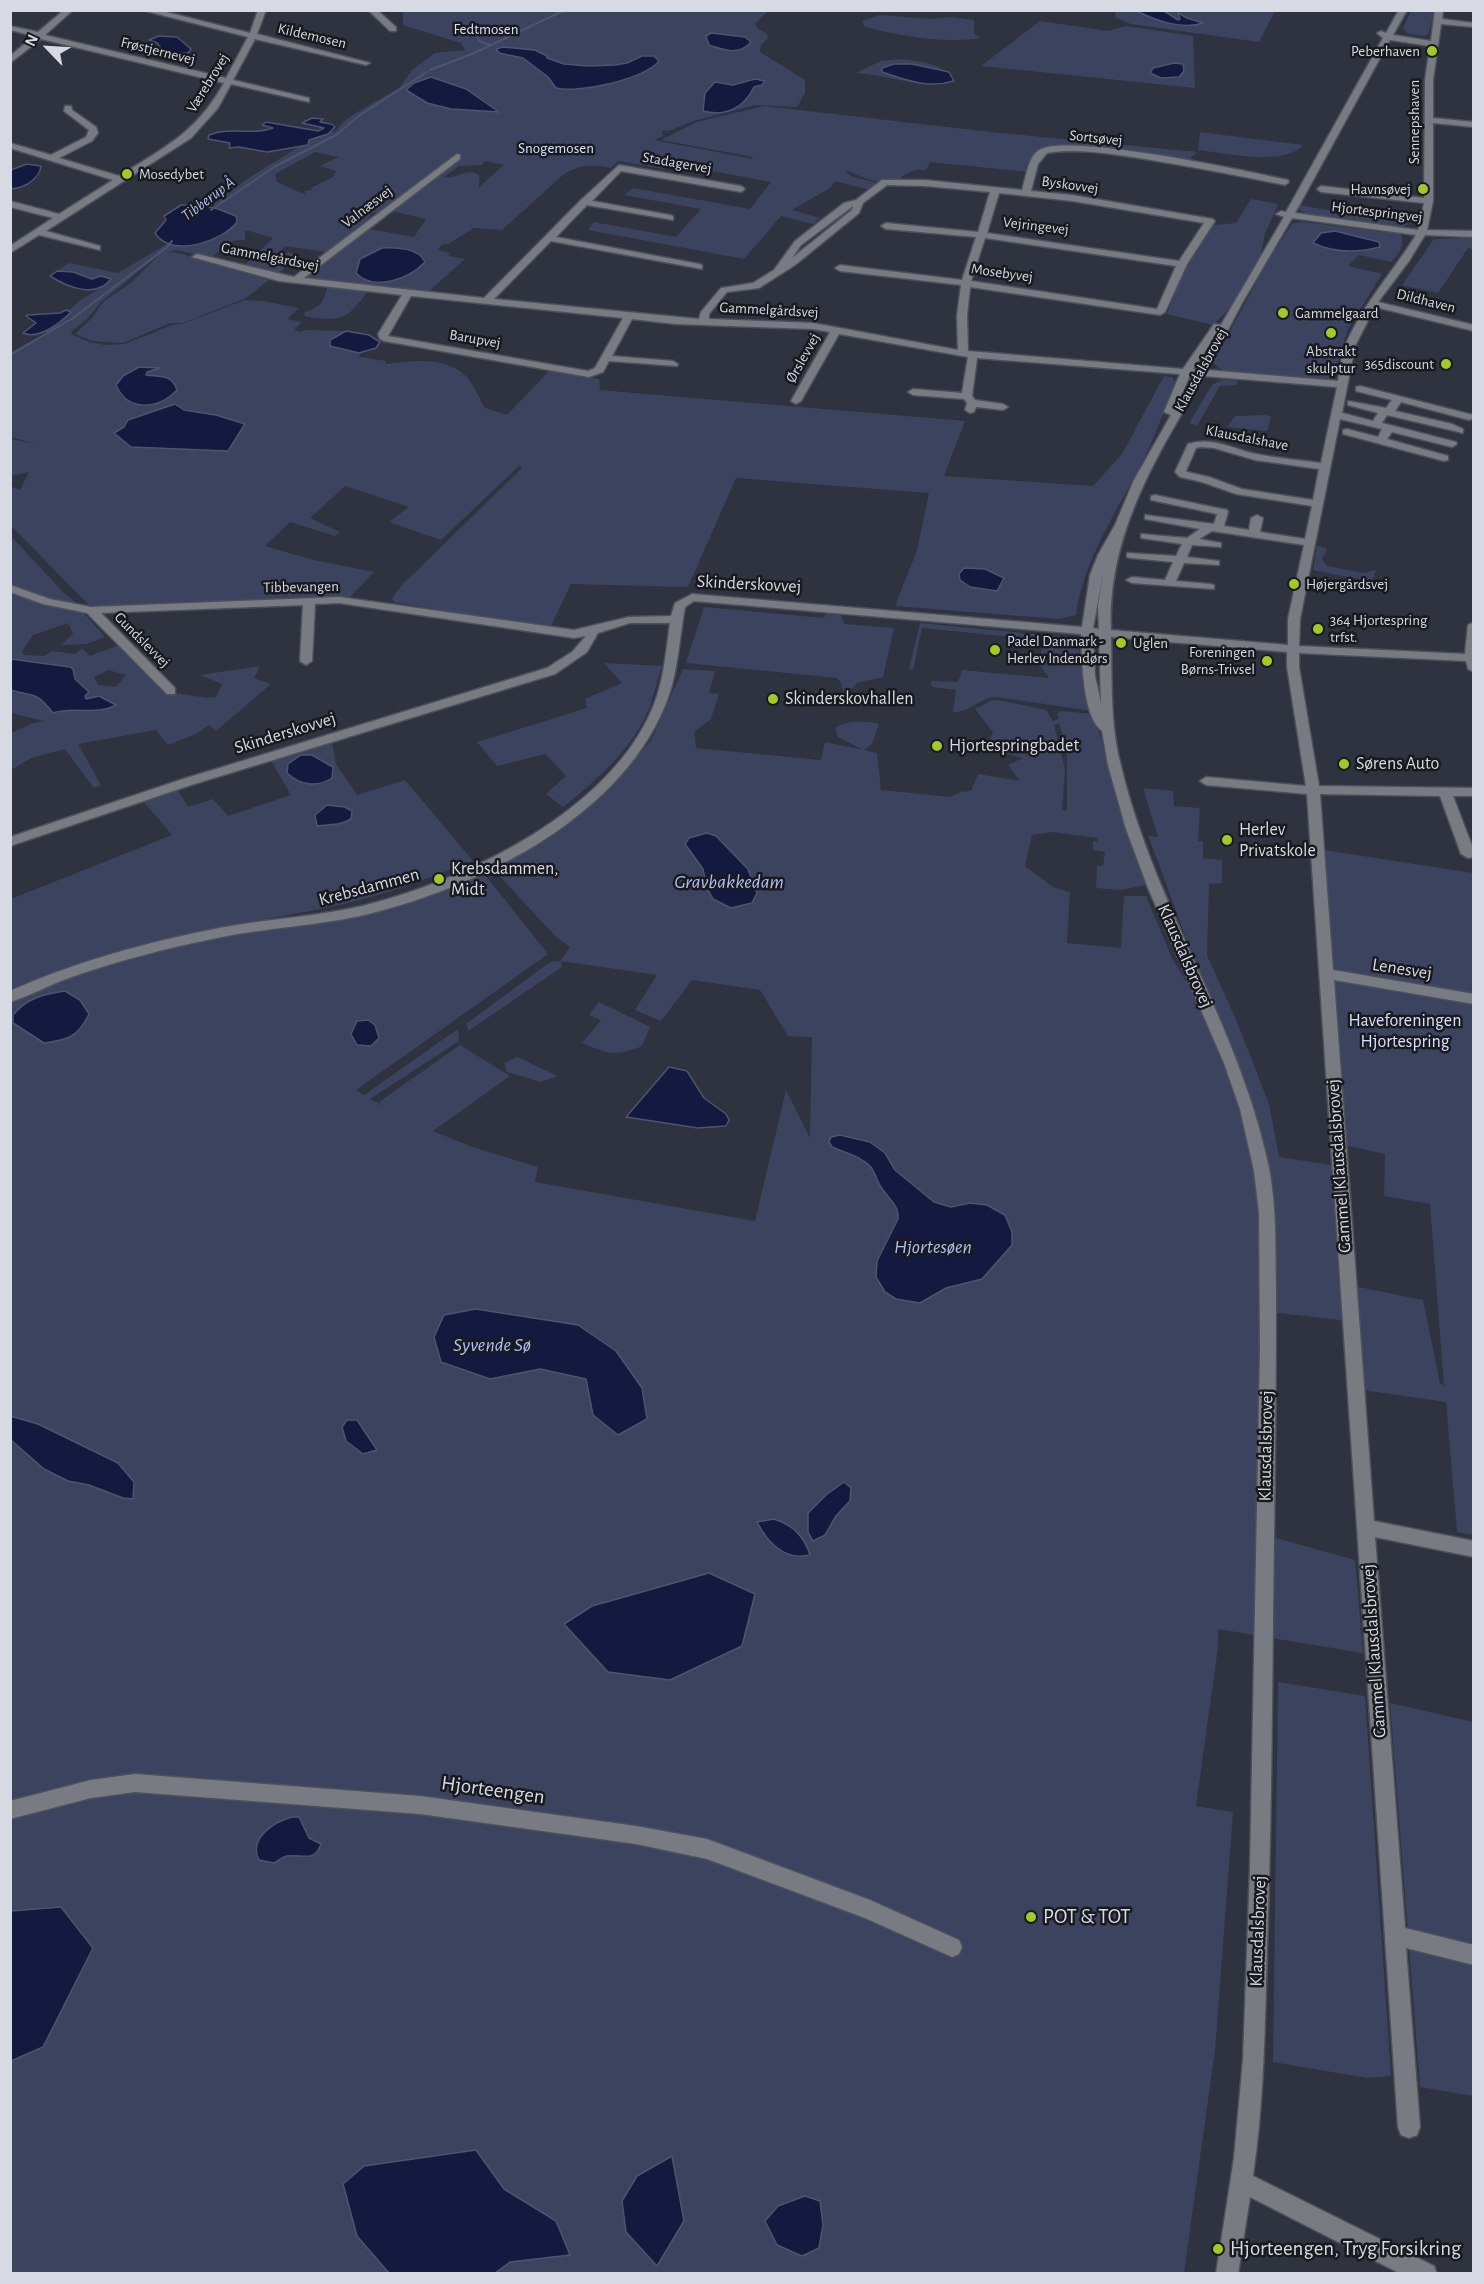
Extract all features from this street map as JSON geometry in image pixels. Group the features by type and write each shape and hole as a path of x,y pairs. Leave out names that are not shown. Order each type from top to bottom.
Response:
{"street":[{"path":"10,61 69,10"},
{"name":"Kildemosen","path":"146,10 366,63"},
{"name":"Værebrovej","path":"10,250 188,136 207,116 229,82 254,36 262,10"},
{"path":"372,10 393,29"},
{"name":"Klausdalsbrovej","path":"1386,35 1394,10"},
{"name":"Klausdalsbrovej","path":"1108,736 1096,709 1089,676 1087,631 1096,575 1140,480 1164,435 1201,373 1263,257 1289,216 1386,35 1403,10"},
{"name":"Sennepshaven","path":"1422,233 1429,201 1429,81 1439,10"},
{"path":"1437,21 1473,25"},
{"path":"1396,22 1401,32 1433,42"},
{"name":"Frøstjernevej","path":"10,28 306,100"},
{"path":"1386,35 1423,39"},
{"path":"1386,35 1433,42"},
{"path":"52,158 88,139 94,133 93,129 68,111 68,108"},
{"path":"1429,120 1473,125"},
{"path":"10,145 121,180"},
{"name":"Sortsøvej","path":"1026,192 1039,156 1045,151 1078,148 1192,161 1285,182"},
{"name":"Valnæsvej","path":"296,280 457,157"},
{"name":"Klausdalsbrovej","path":"1263,257 1268,235 1278,214 1297,181 1316,164"},
{"name":"Stadagervej","path":"487,301 619,168 741,189"},
{"name":"Byskovvej","path":"704,322 704,314 724,290 756,286 792,263 856,211 859,202 885,182 925,183 1026,192 1210,221 1182,264"},
{"path":"970,403 968,354 962,316 966,283 996,189"},
{"path":"1321,189 1429,201"},
{"path":"585,202 670,218"},
{"path":"10,204 62,218"},
{"name":"Hjortespringvej","path":"1278,214 1356,227 1422,233 1473,234"},
{"name":"Vejringevej","path":"886,226 982,234 1080,246 1182,264"},
{"path":"38,232 97,248"},
{"name":"Gammel Klausdalsbrovej","path":"1409,2127 1313,790 1292,649 1294,619 1340,384 1350,346 1372,303 1406,259 1422,233"},
{"path":"548,238 699,267"},
{"name":"Gammelgårdsvej","path":"197,257 296,280 408,293 629,316 704,322 795,324 968,354 1340,384"},
{"name":"Mosebyvej","path":"840,267 1160,312 1182,264"},
{"name":"Barupvej","path":"408,293 382,334 383,337 589,374 599,370 629,316"},
{"name":"Klausdalsbrovej","path":"1164,435 1170,410 1186,372 1213,331 1237,303"},
{"name":"Dildhaven","path":"1372,303 1473,328"},
{"name":"Ørslevvej","path":"796,401 836,330"},
{"path":"606,358 673,364"},
{"path":"1359,389 1469,417"},
{"path":"913,392 1003,407"},
{"path":"1376,424 1398,398"},
{"path":"1352,403 1448,426 1460,431"},
{"path":"1335,414 1452,444"},
{"path":"1381,441 1389,427"},
{"path":"1347,432 1444,458"},
{"name":"Klausdalshave","path":"1317,504 1240,492 1205,479 1184,476 1180,472 1192,446 1199,443 1229,448 1252,456 1325,467"},
{"path":"1155,498 1222,512 1214,528 1188,542 1169,583"},
{"path":"1149,517 1310,543"},
{"path":"1254,534 1257,518"},
{"name":"Klausdalsbrovej","path":"1121,525 1110,567 1104,605 1108,736 1119,787 1144,858 1231,1063 1247,1109 1262,1171 1267,1212 1268,1338 1260,1868 1253,2060 1242,2182 1227,2274"},
{"path":"1145,536 1217,545"},
{"path":"1131,555 1215,563"},
{"path":"1132,580 1210,587"},
{"name":"Tibbevangen","path":"10,588 47,602 91,610 339,600 385,605 553,633 574,634 593,631"},
{"name":"Skinderskovvej","path":"676,619 682,602 699,596 1292,649"},
{"path":"306,661 309,601"},
{"name":"Gundslevvej","path":"91,610 171,691"},
{"path":"593,631 629,620 676,619"},
{"name":"Krebsdammen","path":"10,997 85,967 141,951 220,933 327,918 391,903 441,885 508,854 571,815 618,769 636,747 658,709 668,682 676,619"},
{"path":"1292,649 1472,662 1473,625"},
{"name":"Skinderskovvej","path":"10,842 187,782 551,671 576,655 592,636 593,631"},
{"path":"1206,781 1313,790 1473,792"},
{"path":"1445,792 1468,854"},
{"name":"Lenesvej","path":"1325,974 1473,999"},
{"path":"1365,1527 1473,1549"},
{"name":"Hjorteengen","path":"10,1810 91,1789 135,1783 420,1804 624,1833 707,1849 765,1869 870,1910 952,1947"},
{"path":"1394,1935 1473,1954"},
{"path":"1242,2182 1426,2274"}],"green space":[{"path":"1116,10 1275,11 1259,42 1131,24 1115,17"},
{"path":"403,11 768,11 755,24 767,34 768,38 761,45 760,52 805,80 805,93 797,107 755,105 723,113 755,79 733,85 715,82 722,114 693,121 669,131 662,130 663,136 654,140 752,159 753,157 661,140 697,122 764,106 991,132 1197,152 1187,162 1092,148 1053,148 1035,152 1028,172 930,162 926,170 910,172 890,182 868,179 848,171 845,172 853,177 878,183 869,190 835,181 830,188 792,210 820,218 813,224 781,216 744,259 588,230 594,222 676,237 701,209 624,195 633,188 750,209 771,182 669,163 664,169 618,161 611,168 586,166 563,175 502,230 474,228 448,244 443,244 437,250 450,253 448,256 465,259 428,292 305,278 304,276 327,252 285,246 275,257 289,252 299,256 276,275 244,266 273,238 245,230 245,240 226,244 212,258 176,250 167,253 175,252 269,280 246,298 183,323 170,323 123,343 93,341 75,334 92,318 103,302 131,283 159,255 102,301 71,334 89,342 105,345 125,344 172,325 185,323 245,300 263,301 299,308 287,319 301,322 294,330 301,332 306,330 346,331 337,335 330,346 359,353 360,357 386,361 386,364 437,362 456,369 468,378 485,408 507,415 550,370 599,379 600,390 965,421 944,476 1093,486 1122,454 1164,376 1172,377 1175,382 1148,450 1094,555 1080,595 1076,615 1058,619 895,606 917,550 929,493 736,478 688,587 571,584 550,628 394,602 392,598 404,583 522,468 519,466 441,540 389,522 409,507 345,486 310,518 340,532 335,536 290,522 265,546 314,560 374,572 349,598 296,597 92,608 11,526 11,486 20,490 29,472 11,476 11,439 37,444 11,437 11,352 46,333 46,330 68,314 77,303 101,288 97,279 57,271 69,263 118,273 169,243 194,245 220,237 237,222 236,216 215,208 214,204 250,177 299,147 308,145 309,140 336,131 343,122 356,113 400,87 412,70 435,53 465,50 461,43 403,25","holes":["527,50 581,67 614,65 642,56 639,74 586,89 556,88 548,77 523,58 499,53","431,77 442,80 498,112 451,109 427,103 407,90 414,83","315,152 339,157 320,166 336,171 333,177 311,188 312,190 305,191 306,195 277,182 275,174","485,161 504,165 479,187 479,175 475,173 466,172 453,177 444,177 459,166 482,165","392,211 426,219 414,237 364,228 373,220 368,219 372,212 382,215","156,367 145,375 167,377 136,404 121,396 116,385","175,404 190,411 245,424 209,451 132,447 115,432 124,427 127,420"]},
{"path":"1411,11 1435,11 1428,34 1424,36 1408,34 1403,28"},
{"path":"880,15 932,19 952,17 974,20 974,34 981,38 937,40 865,27 862,21"},
{"path":"1040,21 1108,31 1126,26 1193,36 1195,88 981,66"},
{"path":"901,59 937,66 954,81 930,84 856,73 881,61"},
{"path":"1200,132 1303,145 1294,152 1282,155 1238,156 1198,150"},
{"path":"1251,199 1278,204 1265,234 1260,258 1233,305 1213,325 1167,314 1182,272 1213,225 1236,223"},
{"path":"1300,205 1350,214 1417,220 1401,228 1307,214 1299,210"},
{"path":"1303,222 1401,234 1402,246 1391,262 1359,255 1348,266 1382,274 1348,329 1333,377 1328,379 1224,371 1213,363 1271,255 1293,223"},
{"path":"1473,238 1473,249 1468,248 1438,293 1402,285 1434,239"},
{"path":"328,286 369,290 354,308 342,317 327,319 304,316 305,312 321,303"},
{"path":"1223,379 1237,381 1237,385 1220,386 1197,426 1189,423 1212,385"},
{"path":"1266,415 1271,417 1267,431 1227,427 1235,416"},
{"path":"10,535 63,592 80,606 49,601 11,586"},
{"path":"1317,545 1327,549 1322,559 1327,566 1363,573 1376,570 1373,580 1375,586 1362,583 1359,579 1313,570"},
{"path":"10,590 82,611 105,637 86,644 61,645 73,634 68,623 33,635 22,651 24,655 44,656 52,651 75,654 82,648 90,656 119,645 164,691 207,698 216,697 222,684 200,675 260,666 254,678 271,684 216,731 209,725 196,734 168,745 156,730 78,744 101,785 94,788 65,749 31,758 13,769 11,767 11,733 33,723 44,721 11,713 11,690 39,698 53,713 72,709 101,711 110,703 99,696 87,699 70,667 11,659","holes":["108,670 126,675 116,687 98,685 94,677"]},
{"path":"704,607 824,618 826,614 841,615 844,624 894,628 883,677 857,683 850,691 855,702 846,700 841,683 837,678 686,663"},
{"path":"920,623 1065,637 1078,646 1093,711 996,697 959,712 953,712 956,690 933,687 931,681 958,682 962,670 1049,678 1038,663 1044,640 922,628 913,670 909,669"},
{"path":"604,663 662,666 650,706 634,736 589,786 563,807 546,794 566,776 545,754 497,766 477,742 587,708 585,699 622,683"},
{"name":"Haveforeningen Hjortespring","path":"683,669 715,671 709,693 719,694 711,719 694,732 696,748 821,760 825,742 863,750 838,737 835,728 856,722 879,724 872,744 864,750 877,753 881,790 950,797 960,792 971,791 978,774 1020,781 1008,765 1023,758 998,752 996,749 982,750 983,741 989,742 993,732 975,709 990,701 998,700 1046,710 1053,721 1058,719 1057,714 1060,711 1095,714 1115,795 1150,884 1120,890 1096,888 1097,865 1103,866 1105,852 1093,850 1093,842 1098,841 1097,838 1053,832 1032,835 1025,866 1053,887 1070,892 1067,943 1121,948 1124,896 1146,896 1172,958 1221,1039 1264,1148 1241,1069 1188,943 1148,836 1158,837 1143,788 1173,791 1174,806 1200,808 1198,841 1203,842 1203,858 1222,860 1222,883 1209,884 1207,955 1237,1022 1269,1104 1279,1157 1331,1165 1339,1283 1423,1300 1440,1383 1444,1386 1430,1204 1384,1196 1385,1154 1344,1145 1324,850 1473,873 1473,1535 1457,1532 1446,1402 1356,1389 1341,1320 1261,1311 1258,1533 1355,1560 1363,1653 1218,1629 1218,1647 1196,1806 1233,1812 1215,2050 1184,2273 11,2273 11,1001 77,974 144,954 226,937 325,922 444,892 479,873 486,876 548,954 356,1090 364,1095 458,1029 459,1041 370,1099 384,1106 379,1102 460,1045 510,1076 433,1131 472,1147 538,1167 535,1182 755,1221 786,1090 810,1138 812,1037 788,1036 760,990 692,980 661,1021 635,1010 657,975 561,961 562,967 468,1031 466,1024 550,962 560,961 570,947 555,936 493,869 577,817 651,740","holes":["1059,723 1067,748 1067,811 1062,810 1065,769 1054,725","840,1135 852,1137 879,1149 905,1179 937,1203 951,1206 979,1204 995,1209 1009,1227 1012,1245 982,1279 946,1288 920,1303 896,1299 885,1292 876,1277 877,1261 898,1219 898,1212 871,1167 831,1138"]},
{"path":"332,742 336,764 357,795 405,780 473,861 371,897 151,943 103,956 11,989 11,899 172,835 143,801 177,789 188,807 213,799 228,816 291,795 271,761"},
{"path":"599,1002 650,1027 642,1046 612,1053 582,1043 601,1020 589,1015"},
{"path":"517,1057 558,1076 541,1082 507,1072 504,1063"},
{"path":"1278,1682 1365,1696 1391,2076 1367,2078 1273,2062"},
{"path":"1390,1703 1473,1722 1473,2096 1420,2087"}],"water":[{"path":"1137,11 1164,11 1178,20 1180,19 1178,13 1203,23 1178,25"},
{"path":"711,33 745,37 751,42 742,49 726,50 709,45 706,36"},
{"path":"159,36 177,37 191,49 188,53 165,53 157,43 149,40"},
{"path":"503,47 535,50 547,58 564,64 615,65 627,63 642,56 654,56 659,61 652,68 640,74 610,84 566,89 556,88 548,77 523,58 499,53 496,49"},
{"path":"1174,63 1183,64 1184,71 1179,77 1161,78 1150,73 1153,68"},
{"path":"894,64 912,64 949,72 954,81 926,84 882,72 882,68"},
{"path":"431,77 466,89 499,112 451,109 427,103 406,90 414,83"},
{"path":"755,79 765,81 762,85 754,87 745,100 733,109 719,113 703,111 705,93 715,82 733,85"},
{"path":"312,118 323,119 320,122 335,127 328,134 309,140 308,145 267,152 239,147 229,148 230,143 208,139 209,135 217,132 257,131 273,128 262,125 266,122 318,131 324,128 302,123"},
{"path":"27,164 41,166 40,171 26,185 11,189 11,170"},
{"path":"181,205 215,208 236,216 237,222 230,229 209,241 184,246 173,245 163,241 155,233 166,220 164,216"},
{"path":"1335,231 1379,242 1380,247 1346,251 1329,249 1313,243 1321,233"},
{"path":"382,248 412,251 422,257 425,262 410,274 391,281 372,282 363,279 356,273 360,259"},
{"path":"57,271 73,272 92,279 101,276 111,279 98,289 81,289 50,276"},
{"path":"66,310 71,312 49,329 36,334 23,333 36,323 26,316 60,313"},
{"path":"346,331 369,335 380,342 376,348 359,353 330,346 330,340"},
{"path":"139,367 160,368 147,372 146,375 169,379 177,390 162,401 153,404 136,404 128,400 116,385 123,376"},
{"path":"175,404 184,410 216,415 245,424 228,451 131,447 114,433 124,427 128,420"},
{"path":"964,568 985,569 1004,578 997,591 970,587 960,580 959,574"},
{"path":"11,659 70,667 73,669 75,679 89,692 85,696 86,699 99,696 116,705 101,710 69,710 53,713 38,698 11,690"},
{"path":"301,755 312,755 333,767 332,778 320,783 309,784 292,777 287,773 288,764"},
{"path":"327,805 345,807 352,811 351,819 339,824 317,826 315,815"},
{"name":"Gravbakkedam","path":"707,833 716,836 748,869 757,893 752,903 731,908 713,899 707,888 703,869 685,844 689,838"},
{"path":"65,991 80,1000 89,1014 81,1028 71,1036 44,1043 13,1023 13,1015 24,1004 43,995"},
{"path":"368,1020 375,1025 379,1038 371,1046 357,1045 351,1034 357,1021"},
{"path":"669,1067 687,1071 704,1098 726,1114 729,1120 726,1126 698,1128 626,1117"},
{"name":"Hjortesøen","path":"840,1135 870,1142 885,1153 895,1170 934,1202 951,1207 970,1203 987,1205 1005,1215 1012,1232 1012,1245 982,1279 946,1288 920,1303 896,1299 885,1292 876,1277 877,1261 898,1219 897,1209 881,1187 870,1166 857,1157 832,1147 829,1142 831,1137"},
{"name":"Syvende Sø","path":"476,1309 578,1325 616,1351 642,1388 647,1419 618,1435 593,1415 586,1379 540,1369 490,1379 441,1362 434,1337 444,1315"},
{"path":"10,1416 38,1424 118,1463 134,1482 133,1499 68,1481 44,1469 11,1440"},
{"path":"347,1420 357,1420 377,1450 363,1454 346,1441 342,1427"},
{"path":"844,1482 851,1488 850,1501 836,1516 825,1535 813,1541 808,1532 808,1513 826,1495"},
{"path":"774,1519 787,1524 797,1532 805,1542 810,1555 785,1553 766,1537 757,1522"},
{"path":"709,1573 755,1594 742,1646 670,1680 608,1672 564,1624 592,1606"},
{"path":"292,1817 299,1817 309,1838 321,1844 315,1854 287,1856 274,1863 259,1860 257,1845 260,1838 271,1827"},
{"path":"61,1907 93,1948 43,2047 11,2061 11,1911"},
{"path":"476,2150 504,2189 556,2221 570,2255 510,2262 495,2273 389,2273 357,2236 343,2184 364,2166"},
{"path":"672,2156 684,2221 657,2266 626,2232 622,2201 637,2176"},
{"path":"805,2196 820,2201 823,2225 819,2248 802,2256 777,2245 765,2221 778,2206"}],"waterway":[{"name":"Tibberup Å","path":"430,70 472,54 565,10"},
{"path":"477,36 479,41 490,45"},
{"name":"Tibberup Å","path":"211,210 274,167 336,135 360,115 427,72"},
{"name":"Tibberup Å","path":"10,355 73,318 166,248 172,241"}],"place":[{"name":"Peberhaven","path":"1432,51"},
{"name":"Mosedybet","path":"127,174"},
{"name":"Havnsøvej","path":"1423,189"},
{"name":"Gammelgaard","path":"1283,313"},
{"name":"Abstrakt skulptur","path":"1331,333"},
{"name":"365discount","path":"1446,364"},
{"name":"Højergårdsvej","path":"1294,584"},
{"name":"364 Hjortespring trfst.","path":"1318,629"},
{"name":"Uglen","path":"1121,643"},
{"name":"Padel Danmark - Herlev Indendørs","path":"995,650"},
{"name":"Foreningen Børns-Trivsel","path":"1267,661"},
{"name":"Skinderskovhallen","path":"773,699"},
{"name":"Hjortespringbadet","path":"937,746"},
{"name":"Sørens Auto","path":"1344,764"},
{"name":"Herlev Privatskole","path":"1227,840"},
{"name":"Krebsdammen, Midt","path":"439,879"},
{"name":"POT & TOT","path":"1031,1917"},
{"name":"Hjorteengen, Tryg Forsikring","path":"1218,2249"}],"park label":[{"name":"Fedtmosen","path":"486,29"},
{"name":"Snogemosen","path":"556,148"}]}
